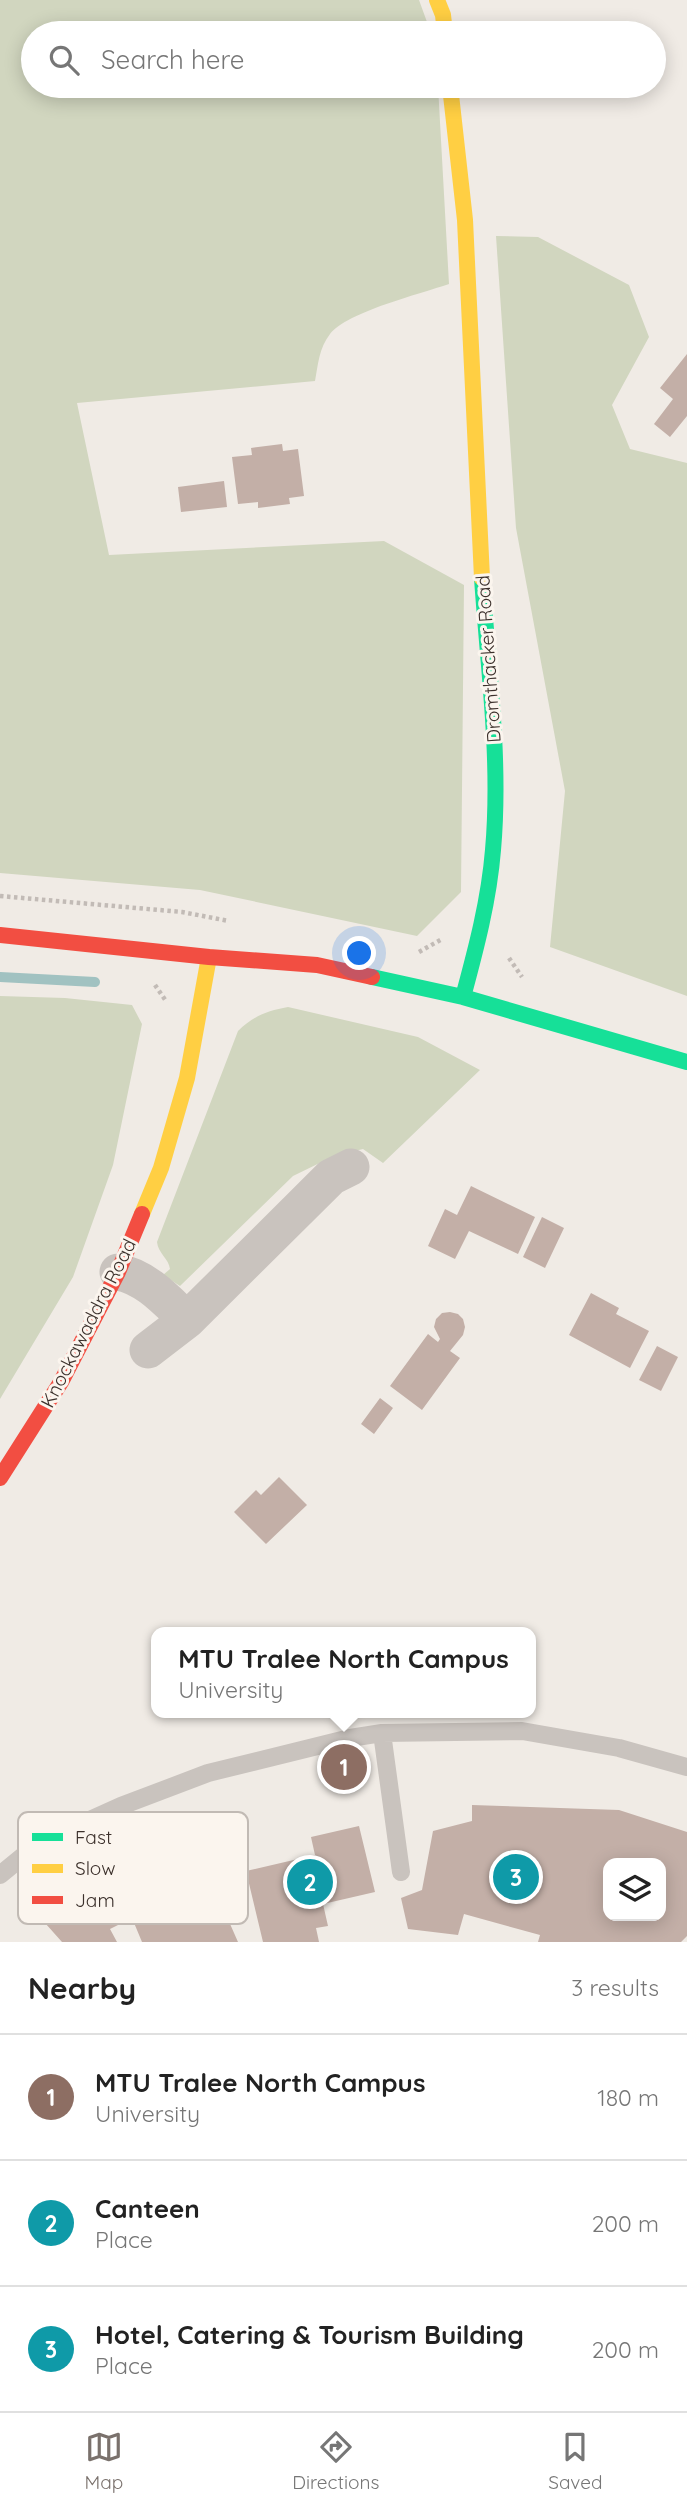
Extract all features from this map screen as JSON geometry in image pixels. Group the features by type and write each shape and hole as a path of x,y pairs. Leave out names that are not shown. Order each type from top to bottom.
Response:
{"street":[{"path":"437,0 444,21"},
{"name":"Dromthacker Road","path":"451,98 465,220 480,546 496,779 493,852 479,937 463,997"},
{"path":"0,935 209,957 317,965 463,997 687,1062"},
{"name":"Knockawaddra Road","path":"0,1478 61,1382 118,1272 161,1168 187,1078 209,957"},
{"path":"148,1350 187,1320 331,1177 351,1167"},
{"path":"118,1272 142,1281 187,1320"}],"lane":[{"path":"108,1812 208,1773 349,1738 382,1733 522,1731 619,1748 687,1767"},
{"path":"382,1733 401,1872"},
{"path":"0,1875 18,1860"}],"path":[{"path":"146,978 167,1002"}],"green space":[{"path":"0,0 419,0 427,21 21,21 21,98 439,98 449,284 367,311 339,326 323,345 315,381 77,403 109,555 384,541 464,585 461,892 417,936 200,890 0,873"},
{"path":"496,236 538,237 629,285 649,337 612,405 630,449 687,463 687,996 550,947 565,791 516,528"},
{"path":"0,996 65,998 132,1005 142,1024 113,1165 73,1277 0,1399"},
{"path":"288,1007 418,1037 480,1070 383,1163 363,1149 334,1156 293,1176 180,1286 163,1275 170,1269 157,1242 238,1031 261,1015"}],"building":[{"path":"687,354 687,416 670,437 654,424 673,399 660,388"},
{"path":"282,444 283,451 298,449 304,496 289,498 290,504 258,508 258,502 238,504 232,457 252,455 251,448"},
{"path":"224,481 227,507 181,512 178,487"},
{"path":"471,1186 535,1217 518,1254 469,1231 455,1259 428,1246 445,1209 457,1215"},
{"path":"542,1217 564,1228 545,1268 523,1257"},
{"path":"591,1293 619,1308 616,1314 649,1331 630,1368 569,1335"},
{"path":"450,1312 463,1319 465,1327 463,1335 450,1351 460,1358 422,1410 390,1386 428,1334 438,1342 440,1339 434,1327 436,1319 442,1313"},
{"path":"657,1346 678,1357 661,1391 639,1380"},
{"path":"380,1398 393,1408 374,1434 361,1424"},
{"path":"279,1477 307,1505 266,1544 234,1512 256,1490 261,1495"},
{"path":"472,1805 619,1810 687,1832 687,1936 681,1942 538,1942 540,1935 464,1914 458,1935 408,1929 401,1898 422,1890 433,1831 472,1821"},
{"path":"359,1826 375,1892 323,1904 328,1926 316,1928 319,1942 263,1942 248,1871 315,1855 311,1837"},
{"path":"46,1924 120,1924 110,1929 117,1942 62,1942"},
{"path":"134,1924 230,1924 238,1942 142,1942"}],"waterway":[{"path":"0,977 95,982"}],"traffic: fast":[{"path":"463,997 485,906 495,816 493,714 482,578"},
{"path":"372,977 463,997 687,1062"}],"traffic: slow":[{"path":"437,0 444,21"},
{"path":"451,98 465,220 482,578"},
{"path":"142,1214 161,1168 187,1078 209,957"}],"traffic: jam":[{"path":"0,935 209,957 317,965 372,977"},
{"path":"0,1478 61,1382 118,1272 142,1214"}],"place":[{"name":"MTU Tralee North Campus","path":"344,1767"},
{"name":"Hotel, Catering & Tourism Building","path":"516,1877"},
{"name":"Canteen","path":"310,1882"}]}
